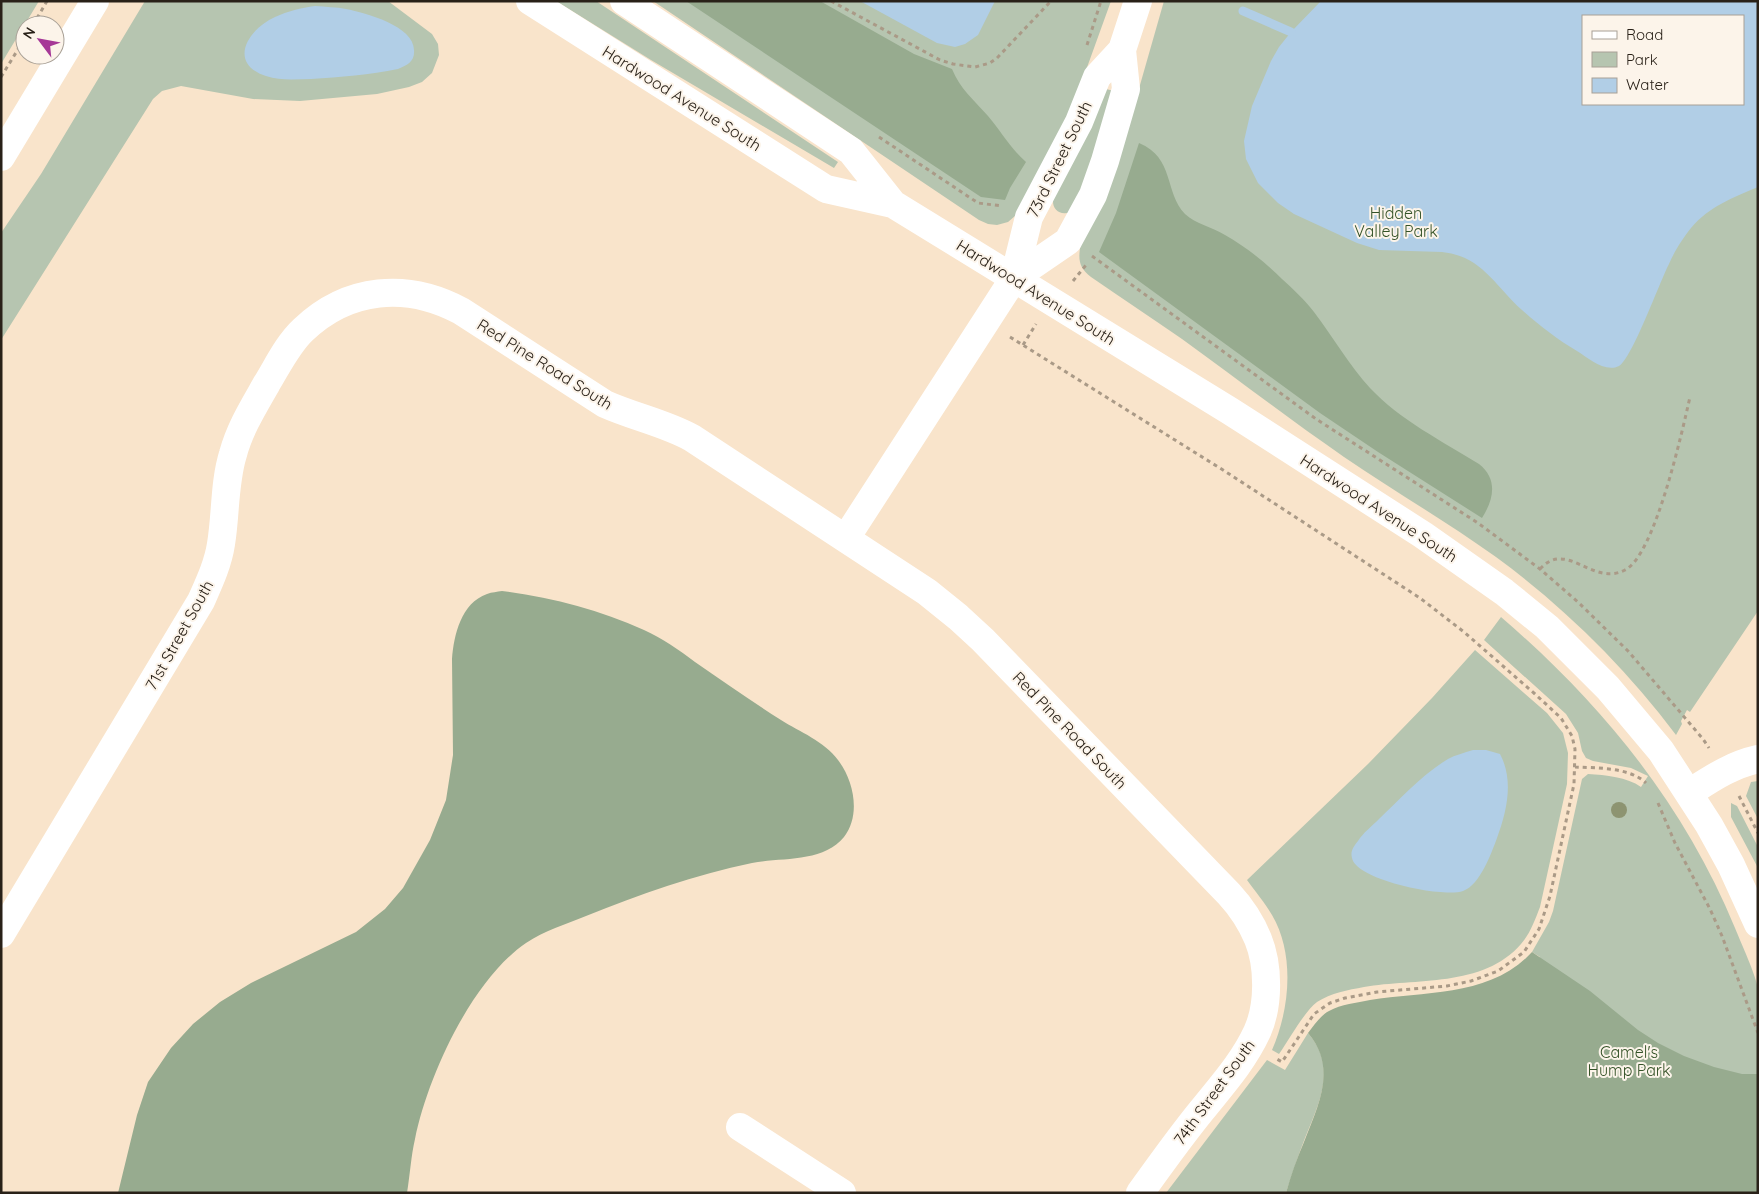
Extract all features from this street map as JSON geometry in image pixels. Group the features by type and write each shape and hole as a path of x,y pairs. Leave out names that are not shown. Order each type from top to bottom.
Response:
{"street":[{"path":"1,157 95,1"},
{"name":"Hardwood Avenue South","path":"530,1 826,189 893,204 1230,411 1423,535 1504,592 1547,627 1608,688 1661,751 1689,793 1731,865 1758,924"},
{"name":"Hardwood Avenue South","path":"624,1 851,151 893,204"},
{"name":"73rd Street South","path":"1014,278 1068,241 1087,208 1105,160 1126,89 1122,50 1138,1"},
{"name":"73rd Street South","path":"1014,278 1029,218 1079,122 1097,77 1122,50"},
{"path":"846,538 1014,278"},
{"name":"Red Pine Road South","path":"365,295 390,292 413,294 431,298 451,306 605,404 673,428 692,438 927,592 983,640 1230,894 1250,923 1262,952"},
{"name":"71st Street South","path":"1,934 201,601 219,555 230,466 236,442 247,416 287,351 303,330 348,300 365,295"},
{"path":"1689,793 1724,771 1758,759"},
{"name":"74th Street South","path":"1140,1193 1179,1139 1234,1070 1254,1039 1261,1022 1265,997 1262,952"},
{"path":"740,1127 842,1193"}],"path":[{"path":"39,15 47,1"},
{"path":"831,1 926,54 953,64 975,67 990,63 997,58 1050,1"},
{"path":"1,77 15,54"},
{"path":"1092,255 1316,419 1478,524 1540,569 1579,603 1628,651 1703,739"},
{"path":"1023,345 1223,470 1420,598 1502,664 1561,718 1567,726 1574,744 1575,767 1570,806 1550,896 1539,929 1524,952 1498,971 1471,981 1447,986 1377,992 1345,998 1325,1005 1314,1014 1282,1062"},
{"path":"1540,569 1551,560 1563,558 1574,561 1593,571 1607,574 1624,570 1637,560 1655,522 1668,486 1678,453 1690,397"},
{"path":"1575,767 1629,774 1642,780 1648,786"},
{"path":"1738,794 1758,833"},
{"path":"1657,800 1675,843 1722,936 1758,1033"}],"green space":[{"path":"1,1 39,1 31,15 15,15 15,41 1,64"},
{"path":"145,1 388,1 432,34 438,44 439,55 432,73 422,82 377,94 300,101 253,99 181,86 162,91 153,99 1,340 1,233 41,174"},
{"path":"556,1 596,1 838,162 834,168 651,60"},
{"path":"653,1 1111,1 1072,109 1015,216 1008,222 997,225 979,220"},
{"path":"686,1 820,1 914,54 952,69 963,88 1026,162 1005,200 981,197"},
{"name":"Hidden Valley Park","path":"1164,1 1758,1 1758,611 1690,712 1687,710 1676,735 1615,662 1546,596 1496,557 1344,457 1182,339 1091,277 1081,266 1079,253 1081,243 1130,120"},
{"path":"1106,89 1114,91 1088,175 1071,212 1060,213 1055,209 1053,199"},
{"path":"1139,143 1150,149 1164,166 1174,196 1185,214 1220,232 1262,261 1306,303 1355,370 1382,400 1408,420 1479,464 1485,470 1489,476 1492,489 1489,504 1482,518 1320,413 1099,252 1116,213"},
{"path":"502,591 574,605 610,616 651,633 770,713 826,747 844,768 853,798 854,809 852,819 844,837 825,851 814,855 752,863 710,873 627,900 540,935 526,943 506,959 471,1004 455,1031 430,1087 414,1145 407,1193 118,1193 137,1115 148,1082 171,1048 193,1024 220,1002 251,983 356,932 385,909 403,888 430,840 446,800 453,755 452,659 460,621 465,612 478,598 493,592"},
{"name":"Camel's Hump Park","path":"1501,617 1573,685 1637,759 1691,839 1735,928 1758,989 1758,1193 1400,1193 1540,957 1532,952 1553,911 1582,779 1588,774 1609,776 1629,781 1641,787 1648,776 1631,768 1586,758 1582,751 1578,733 1566,714 1484,640"},
{"path":"1475,650 1547,713 1563,733 1568,753 1567,784 1540,907 1532,927 1521,944 1505,958 1488,968 1468,975 1447,979 1364,987 1340,992 1322,999 1307,1012 1279,1054 1272,1050 1283,1017 1286,1000 1287,964 1284,947 1272,915 1247,880 1368,764"},
{"path":"1758,781 1758,819 1746,796 1751,782"},
{"path":"1731,803 1737,806 1758,847 1758,868 1731,817"},
{"path":"1532,952 1590,991 1638,1030 1658,1043 1684,1056 1714,1067 1742,1074 1758,1074 1758,1193 1286,1193 1315,1115 1322,1087 1324,1073 1322,1060 1317,1046 1308,1033 1320,1018 1334,1009 1349,1004 1391,997 1457,990 1477,985 1516,967"},
{"path":"1308,1033 1317,1046 1322,1059 1323,1085 1316,1112 1286,1193 1166,1193 1267,1060 1285,1070"}],"water":[{"path":"860,1 995,1 978,35 965,44 955,47 937,43"},
{"path":"1321,1 1758,1 1758,187 1714,208 1691,228 1671,259 1631,350 1619,366 1608,368 1591,361 1542,327 1512,301 1487,274 1468,259 1442,252 1379,250 1357,243 1294,214 1278,203 1258,183 1246,159 1244,141 1252,106 1279,47"},
{"path":"315,6 355,11 388,22 406,34 412,42 414,54 412,60 398,69 344,77 311,79 277,79 254,70 247,63 245,55 246,46 257,29 265,22 295,10"},
{"path":"1473,750 1486,750 1500,754 1507,774 1508,796 1495,845 1480,876 1469,888 1453,892 1420,889 1384,880 1357,866 1352,858 1352,851 1365,832 1412,787 1439,765 1451,758"}],"waterway":[{"path":"1243,11 1291,32"}]}
